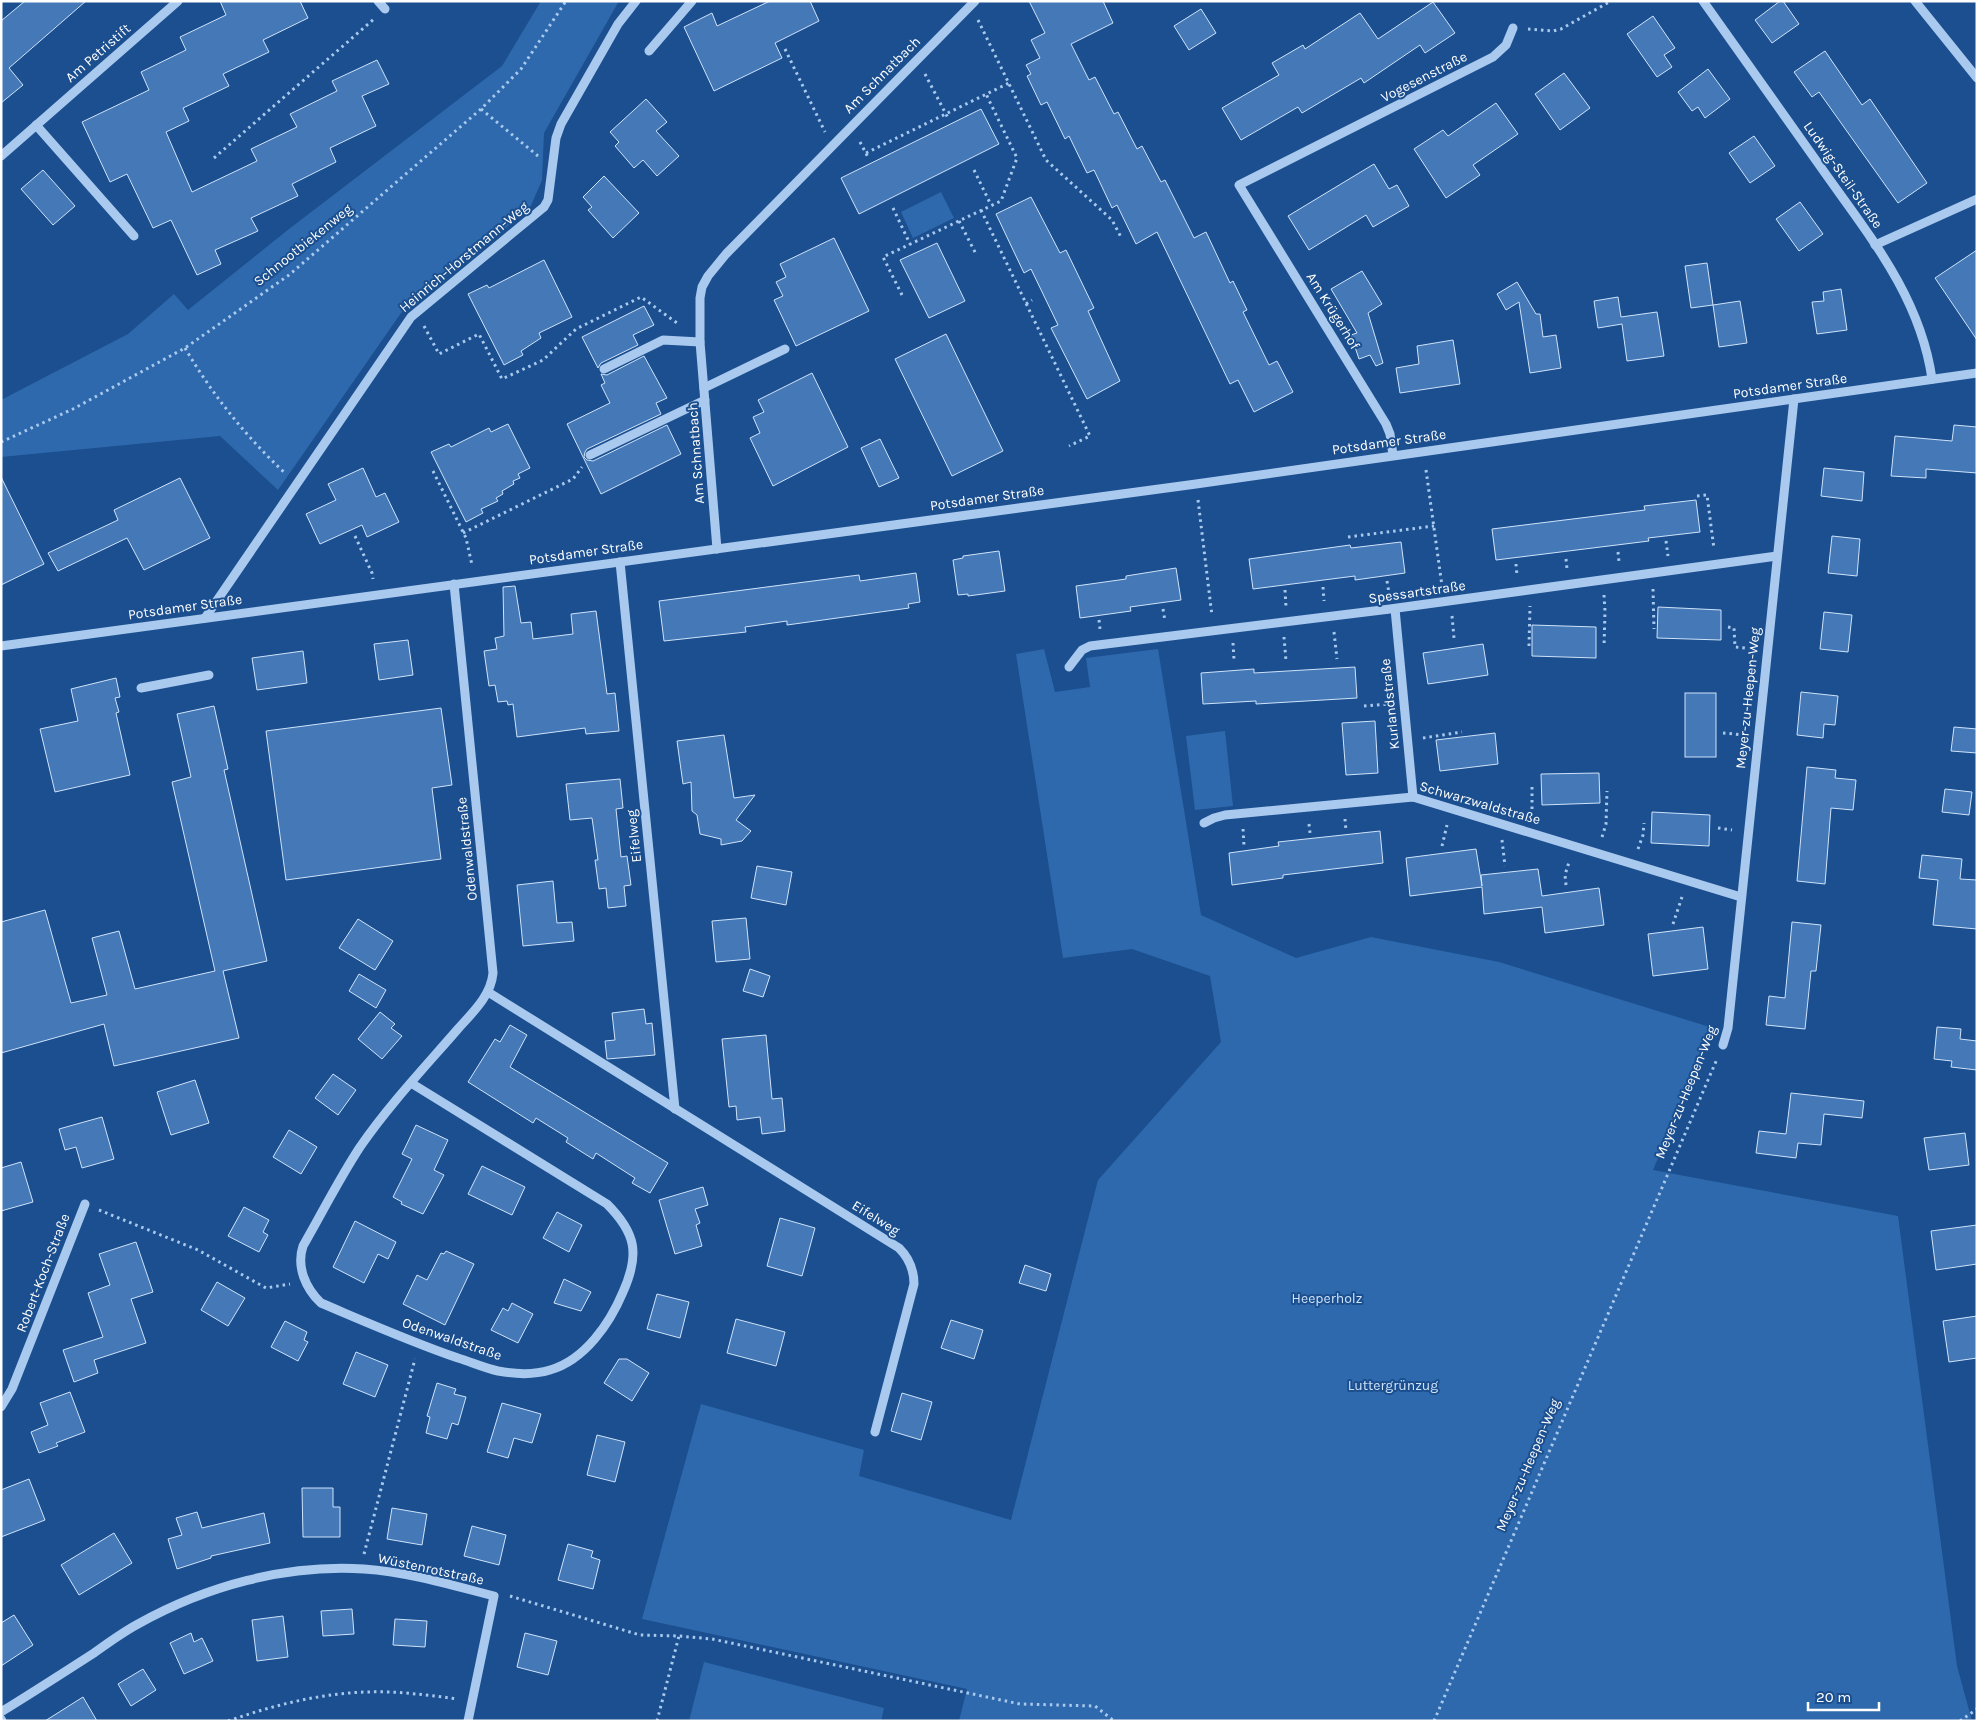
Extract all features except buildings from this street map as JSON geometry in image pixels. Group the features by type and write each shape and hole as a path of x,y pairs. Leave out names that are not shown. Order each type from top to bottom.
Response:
{"street":[{"name":"Am Petristift","path":"1,156 178,1"},
{"path":"378,1 385,9"},
{"name":"Heinrich-Horstmann-Weg","path":"205,618 411,316 540,212 548,200 556,138 561,124 618,24 636,1"},
{"path":"649,51 692,1"},
{"name":"Ludwig-Steil-Straße","path":"1703,1 1875,245 1903,290 1919,325 1929,357 1932,379"},
{"path":"1915,1 1977,78"},
{"name":"Am Schnatbach","path":"717,548 700,342 700,298 702,287 716,264 973,3"},
{"name":"Vogesenstraße","path":"1239,185 1494,57 1506,45 1513,28"},
{"path":"36,125 134,236"},
{"name":"Am Krügerhof","path":"1239,185 1386,424 1390,434 1393,456"},
{"path":"1875,245 1977,199"},
{"path":"604,368 663,340 700,342"},
{"path":"704,388 785,350"},
{"name":"Potsdamer Straße","path":"1,646 1196,484 1977,373"},
{"name":"Meyer-zu-Heepen-Weg","path":"1723,1044 1728,1028 1794,399"},
{"path":"590,455 705,400"},
{"name":"Spessartstraße","path":"1069,667 1082,650 1090,646 1394,609 1777,556"},
{"name":"Eifelweg","path":"620,562 676,1108"},
{"name":"Odenwaldstraße","path":"411,1083 607,1204 622,1219 634,1250 633,1263 627,1283 616,1308 599,1332 583,1351 566,1363 551,1370 520,1374 497,1371 419,1344 321,1303 311,1294 301,1266 303,1246 360,1148 411,1083 477,1007 488,992 493,973 454,584"},
{"name":"Kurlandstraße","path":"1394,609 1412,797"},
{"path":"141,688 209,675"},
{"name":"Schwarzwaldstraße","path":"1204,823 1225,815 1412,797 1741,897"},
{"name":"Eifelweg","path":"488,992 891,1243 906,1255 912,1269 914,1284 875,1432"},
{"name":"Robert-Koch-Straße","path":"1,1407 12,1389 85,1204"},
{"name":"Wüstenrotstraße","path":"1,1712 138,1624 179,1604 227,1586 276,1574 320,1569 364,1569 430,1580 494,1596 468,1721"}],"path":[{"name":"Schnootbiekenweg","path":"1,442 73,409 185,348 289,274 481,108 521,69 566,1"},
{"path":"1513,28 1553,31 1561,29 1611,1"},
{"path":"973,3 1046,160 1112,220 1122,239"},
{"path":"214,158 385,9"},
{"path":"785,49 832,145"},
{"path":"917,59 949,120"},
{"path":"866,153 1009,83"},
{"path":"902,295 883,257 1001,200 1017,158 986,94"},
{"path":"481,108 553,169"},
{"path":"974,170 991,205"},
{"path":"893,208 910,244"},
{"path":"981,210 1090,436 1069,446"},
{"path":"959,221 976,254"},
{"path":"411,316 426,327 439,354 479,334 502,379 543,360 576,329 641,297 678,324 700,325"},
{"path":"1026,304 1032,300"},
{"path":"185,348 205,382 262,452 297,484"},
{"path":"463,533 573,479 590,455"},
{"path":"1426,470 1454,638"},
{"path":"434,471 463,533 471,559 474,581"},
{"path":"1196,484 1214,631"},
{"path":"1697,496 1707,495 1716,564"},
{"path":"1348,537 1434,526"},
{"path":"355,536 372,573 374,594"},
{"path":"1652,573 1654,629"},
{"path":"1602,580 1605,612 1604,647"},
{"path":"1529,646 1530,590"},
{"path":"1332,616 1337,659"},
{"path":"1283,622 1286,661"},
{"path":"1728,627 1734,628 1735,647 1767,650"},
{"path":"1364,706 1403,703"},
{"path":"1407,740 1462,732"},
{"path":"1532,787 1532,833"},
{"path":"1597,853 1606,824 1607,791"},
{"path":"1442,846 1452,809"},
{"path":"1500,823 1505,866"},
{"path":"1633,864 1643,835 1644,823"},
{"path":"1566,885 1565,874 1574,846"},
{"path":"1673,924 1688,881"},
{"name":"Meyer-zu-Heepen-Weg","path":"1434,1721 1723,1044"},
{"path":"85,1204 198,1250 266,1288 306,1282"},
{"path":"364,1569 363,1559 419,1344"},
{"path":"494,1596 508,1596 640,1635 712,1639 1020,1704 1095,1706 1114,1721"},
{"path":"657,1721 678,1636"},
{"path":"228,1721 286,1702 349,1693 390,1692 473,1700"},
{"path":"1960,1721 1977,1709"}],"green space":[{"path":"541,1 619,1 544,133 542,180 530,208 401,313 278,490 220,436 1,457 1,400 128,334 174,294 188,310 289,229 502,66"},
{"path":"941,192 954,218 913,238 901,212"},
{"name":"Luttergrünzug","path":"1044,649 1055,692 1090,687 1086,658 1158,649 1201,915 1296,958 1371,937 1499,962 1713,1028 1653,1170 1898,1216 1957,1666 1972,1721 959,1721 967,1689 642,1619 701,1404 864,1450 859,1476 1011,1520 1098,1180 1221,1042 1210,976 1132,949 1063,958 1016,654"},
{"path":"1225,731 1233,806 1195,810 1186,736"},
{"path":"704,1662 884,1708 881,1721 689,1721"}],"park label":[{"name":"Heeperholz","path":"1327,1298"}]}
